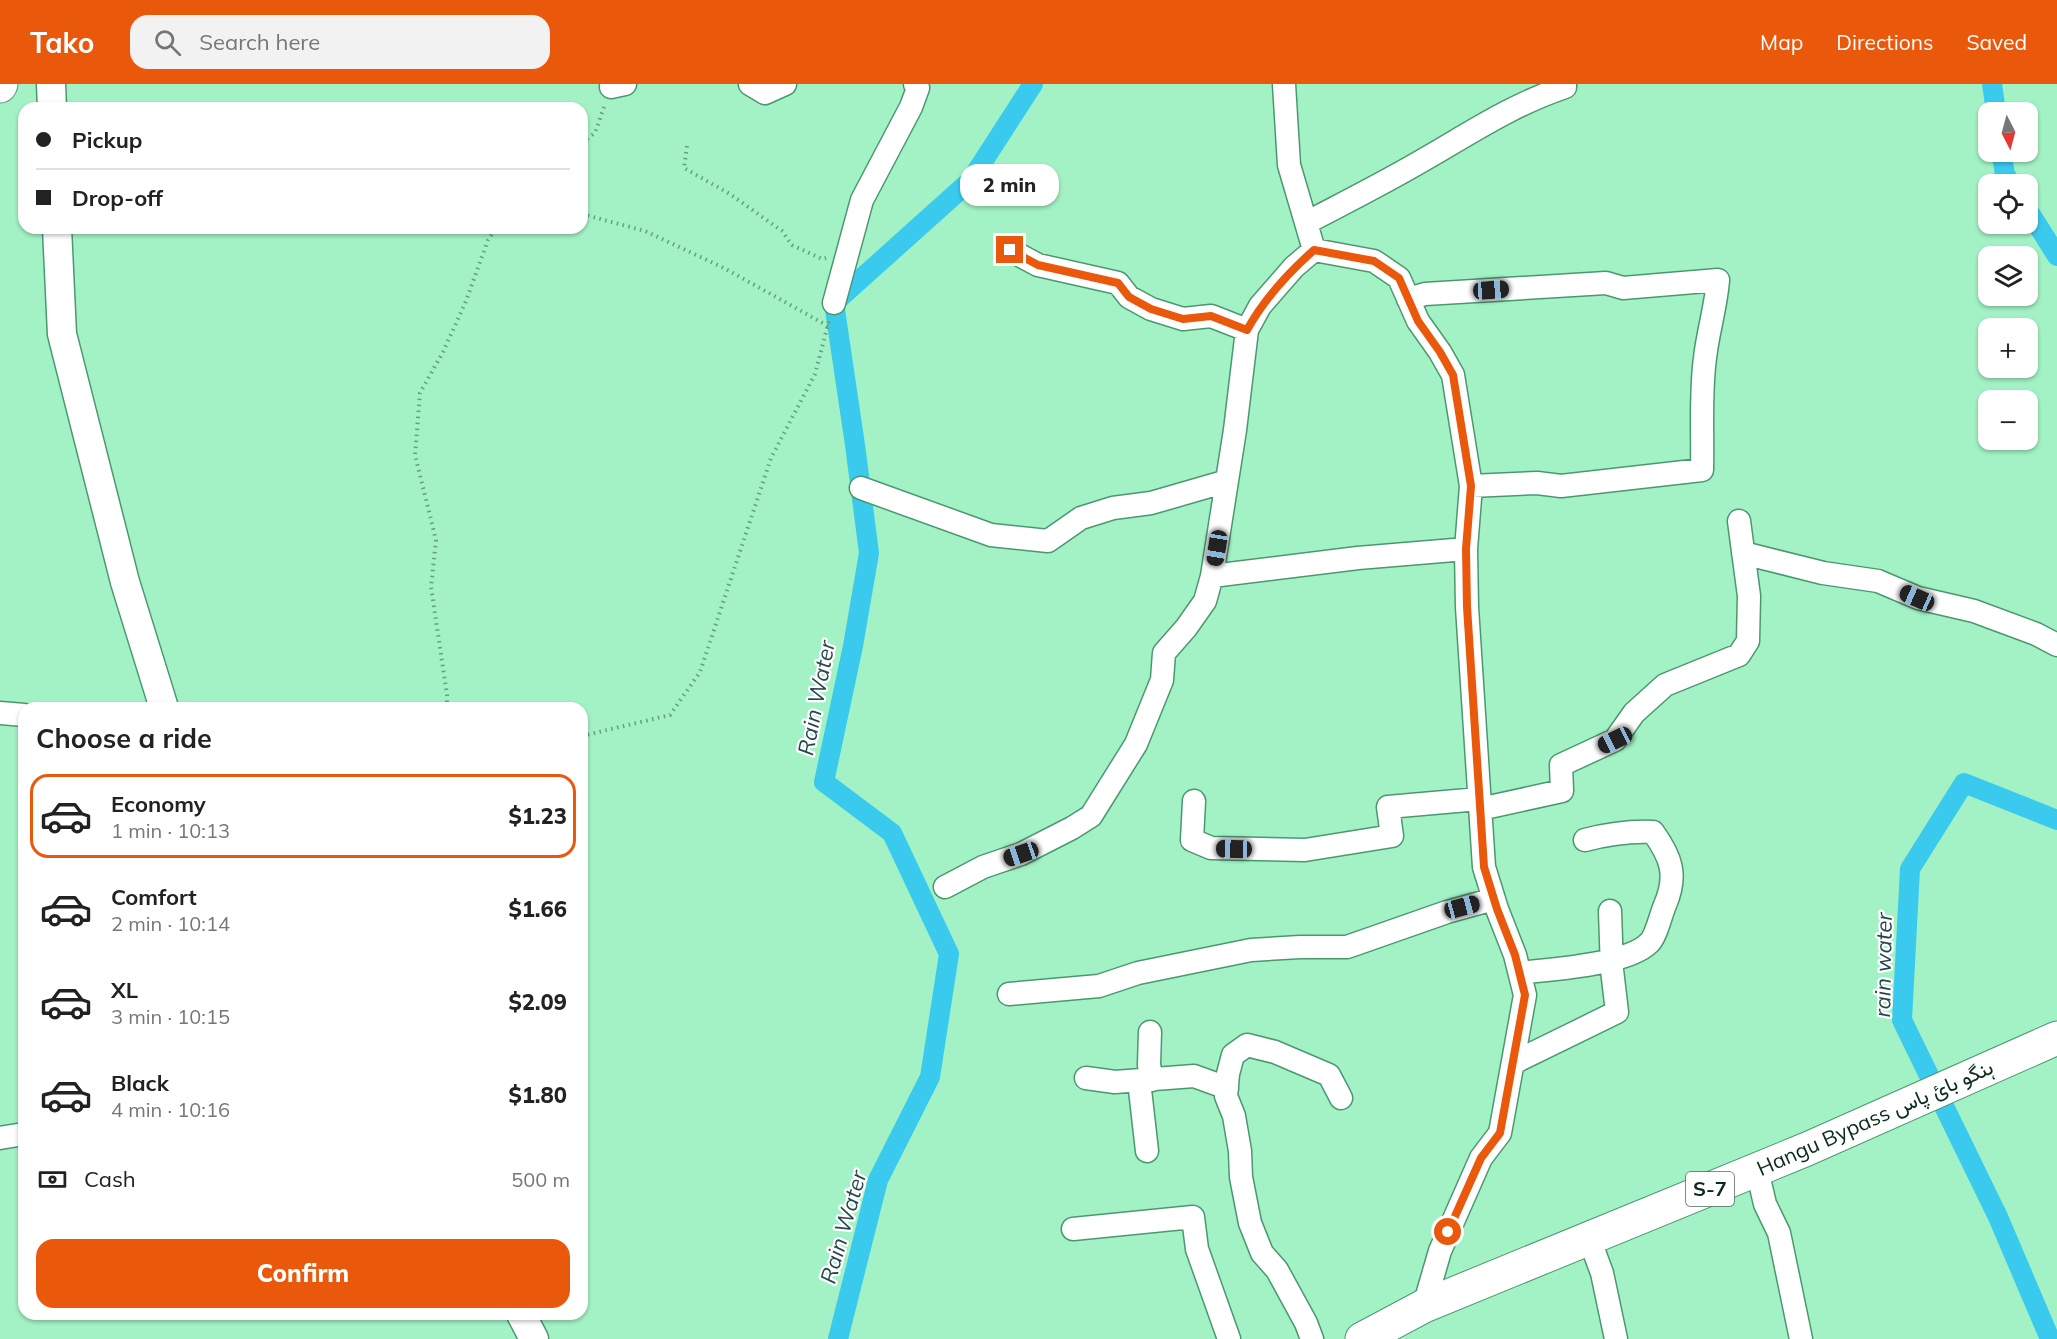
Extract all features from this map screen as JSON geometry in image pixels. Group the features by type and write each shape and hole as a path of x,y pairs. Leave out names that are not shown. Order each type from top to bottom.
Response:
{"main road":[{"name":"Hangu Bypass ہنگو بائ پاس","path":"1370,1337 1424,1306 1807,1149 2057,1038"}],"street":[{"path":"51,84 52,102"},
{"path":"750,84 765,93 785,84"},
{"path":"1284,84 1289,165 1314,250"},
{"path":"1306,223 1424,160 1479,126 1535,97 1565,87 1565,84"},
{"path":"834,303 862,200 911,107 917,85"},
{"path":"57,234 62,334 125,582 162,702"},
{"path":"1010,250 1038,265 1118,283 1129,297 1151,309 1183,319 1211,316 1247,330"},
{"path":"1314,250 1374,261 1399,278 1418,321 1453,375 1471,486 1466,549 1467,607 1484,867 1515,955 1525,995 1500,1133 1481,1158 1444,1240 1424,1306"},
{"path":"945,887 983,867 1021,854 1072,828 1090,816 1136,744 1162,680 1164,653 1205,601 1212,576 1247,330 1260,306 1294,267 1314,250"},
{"path":"1408,298 1425,294 1555,286 1606,284 1623,288 1718,280 1717,302 1705,355 1701,401 1702,470 1562,486 1537,483 1471,486"},
{"path":"861,488 991,535 1048,541 1081,518 1113,507 1151,503 1227,481"},
{"path":"1194,801 1192,840 1210,848 1305,850 1392,836 1388,807 1480,804 1562,791 1561,765 1615,740 1634,713 1665,685 1739,655 1748,641 1749,596 1739,521"},
{"path":"1212,576 1358,558 1466,549"},
{"path":"1743,553 1823,573 1878,581 1917,598 1974,611 2036,634 2057,645"},
{"path":"0,713 18,714"},
{"path":"1520,973 1630,956 1650,942 1671,892 1672,869 1665,850 1653,832 1634,831 1585,840"},
{"path":"1009,994 1099,986 1138,973 1251,950 1347,946 1447,912 1494,899"},
{"path":"1513,1063 1617,1012 1610,911"},
{"path":"1147,1151 1146,1081 1150,1032"},
{"path":"1312,1339 1306,1323 1277,1270 1262,1253 1250,1223 1240,1177 1240,1151 1234,1116 1226,1096 1233,1055 1247,1045 1275,1052 1329,1075 1341,1098"},
{"path":"1086,1078 1114,1082 1194,1076 1227,1088"},
{"path":"0,1138 18,1135"},
{"path":"1757,1170 1764,1204 1779,1233 1801,1339"},
{"path":"1072,1229 1193,1217 1197,1249 1229,1339"},
{"path":"1589,1238 1602,1273 1616,1339"},
{"path":"524,1320 534,1339"}],"path":[{"path":"588,137 595,132 618,85"},
{"path":"687,146 684,168 730,194 782,231 792,245 822,259 847,254"},
{"path":"588,215 655,236 724,268 828,326"},
{"path":"447,702 431,587 436,540 416,455 420,393 444,352 492,234"},
{"path":"588,735 670,715 700,672 771,458 815,374 834,303"}],"waterway":[{"name":"Rain Water","path":"838,1339 878,1180 930,1077 949,954 892,833 824,782 853,646 869,553 834,303 971,180 1033,84"},
{"name":"rain water","path":"1992,84 1995,102"},
{"name":"rain water","path":"2003,162 2005,174"},
{"name":"rain water","path":"2038,226 2057,256"},
{"name":"rain water","path":"2050,1339 1998,1217 1902,1020 1910,869 1964,783 2057,820"}],"route":[{"path":"1010,250 1038,265 1118,283 1129,297 1151,309 1183,319 1211,316 1247,330 1260,306 1274,293 1294,267 1314,250 1374,261 1399,278 1418,321 1453,375 1471,486 1466,549 1467,607 1484,867 1515,955 1525,995 1500,1133 1481,1158 1448,1232"}]}
